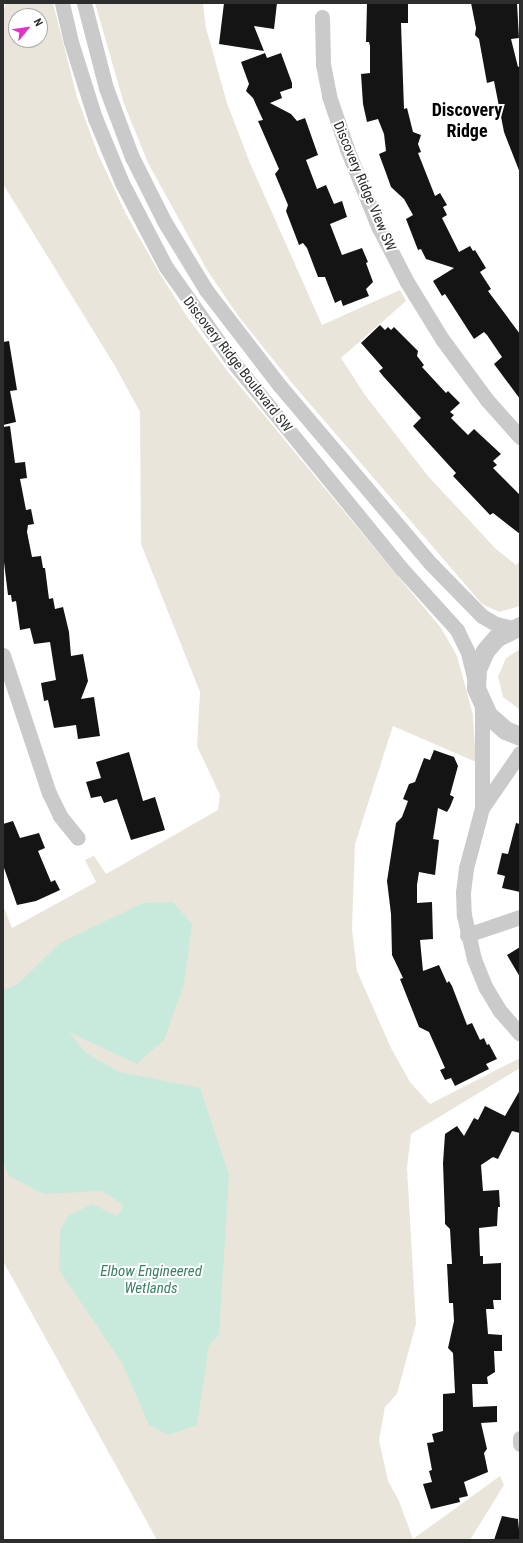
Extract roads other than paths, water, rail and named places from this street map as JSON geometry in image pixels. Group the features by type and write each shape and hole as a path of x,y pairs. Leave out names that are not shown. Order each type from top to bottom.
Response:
{"street":[{"name":"Discovery Ridge Boulevard SW","path":"62,3 71,42 95,118 125,189 166,267 233,362 401,568 457,630 468,653 476,688"},
{"name":"Discovery Ridge Boulevard SW","path":"84,3 106,88 132,157 164,221 206,290 280,386 432,565 482,616 496,624 517,627"},
{"name":"Discovery Ridge View SW","path":"322,17 323,64 329,96 347,149 378,226 407,282 442,339 487,400 520,437"},
{"path":"517,627 498,637 485,651 477,669 476,688 482,706 495,724 520,736"},
{"path":"3,655 49,792 60,816 78,838"},
{"path":"482,706 482,808 464,880 464,909 467,936 486,988 500,1011 520,1034"},
{"path":"482,808 520,753"},
{"path":"467,936 520,917"},
{"path":"520,1438 520,1444"}],"water":[{"name":"Elbow Engineered Wetlands","path":"173,902 192,924 184,984 164,1040 137,1064 69,1032 85,1052 119,1072 200,1088 229,1175 219,1335 209,1345 197,1425 169,1435 149,1425 122,1363 59,1270 60,1231 68,1216 92,1204 117,1216 124,1205 102,1191 44,1194 9,1176 3,1161 3,990 17,985 60,943 143,903"}],"district":[{"name":"Discovery Ridge","path":"467,121"}]}
